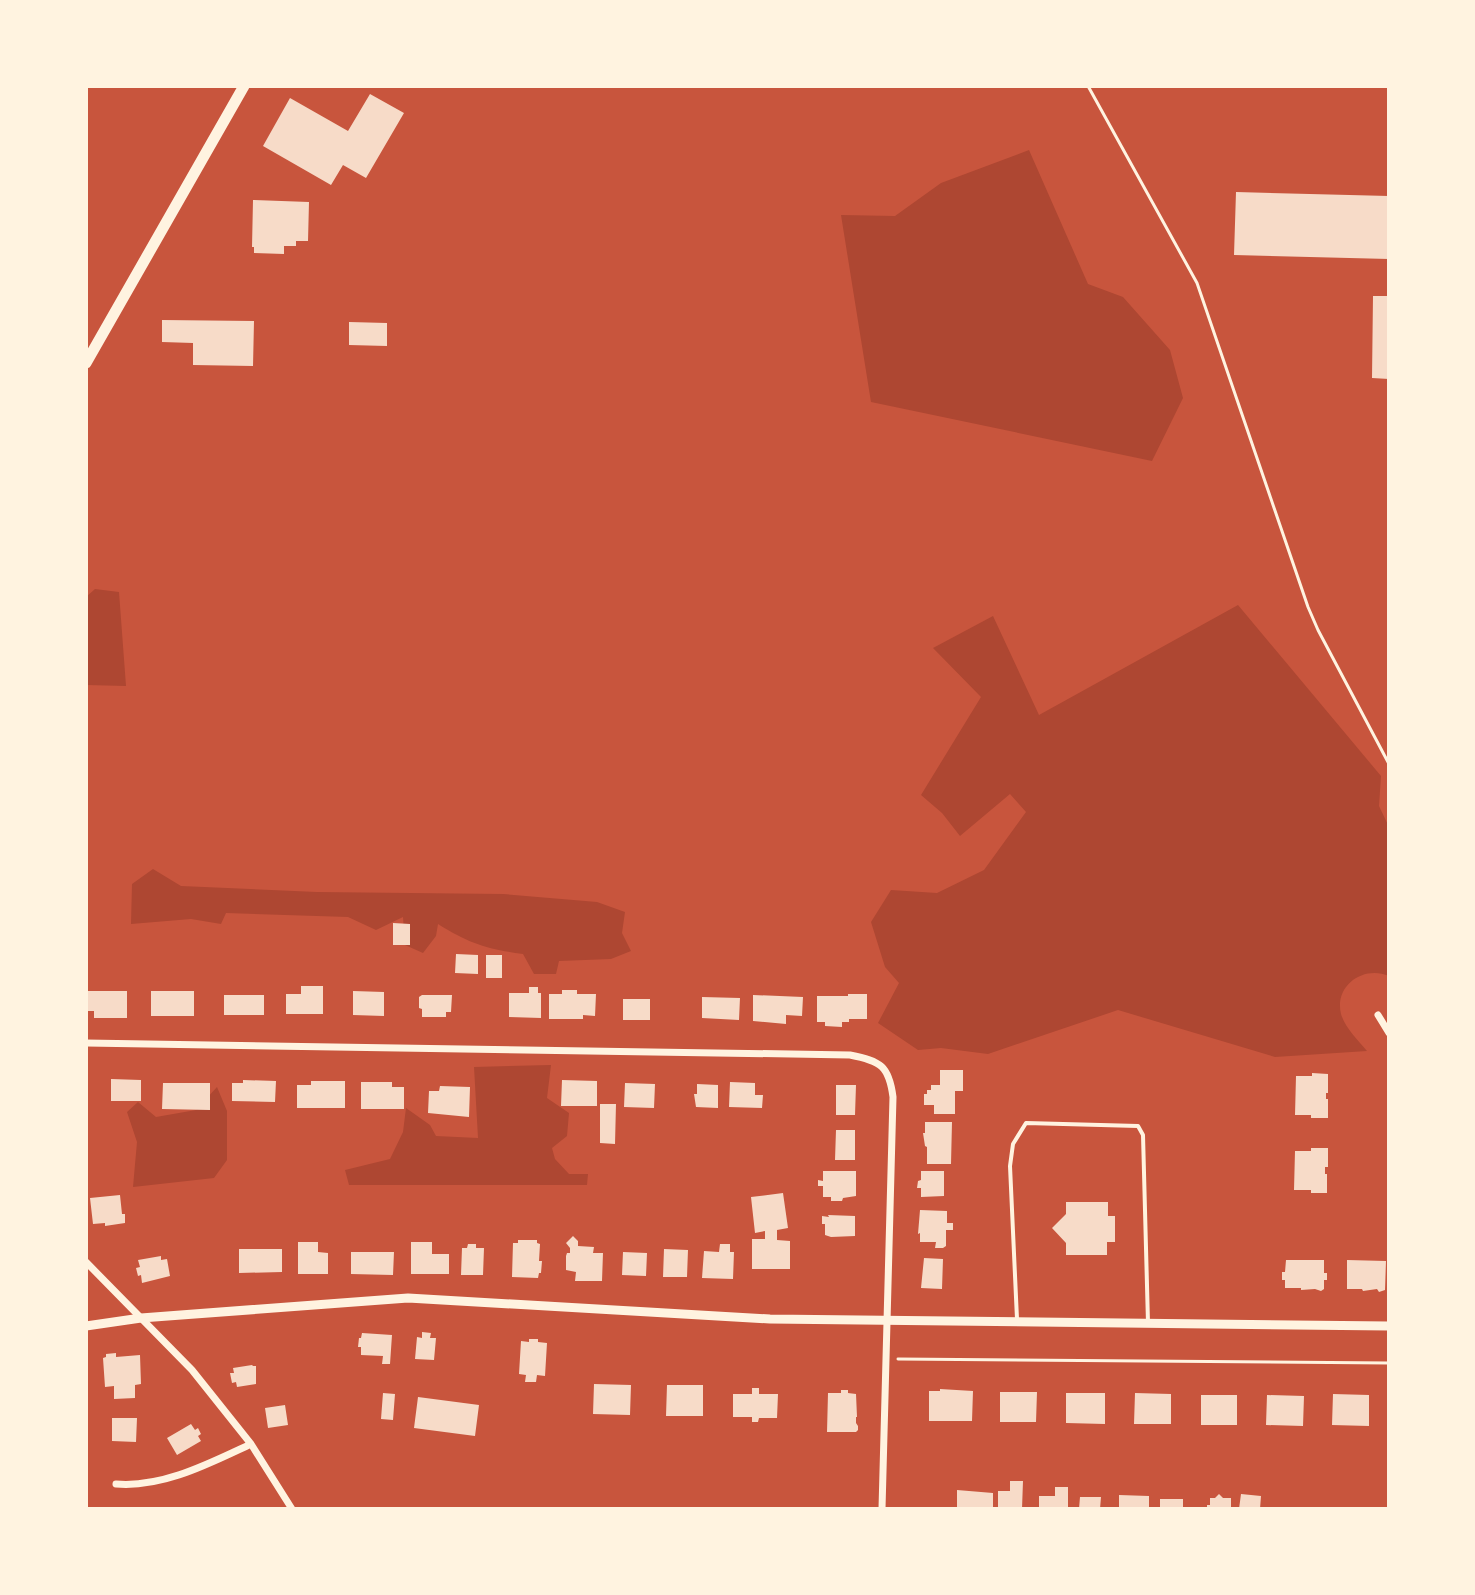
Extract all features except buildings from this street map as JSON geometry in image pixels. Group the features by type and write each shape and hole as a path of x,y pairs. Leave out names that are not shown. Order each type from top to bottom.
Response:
{"main road":[{"path":"86,363 244,86"}],"street":[{"path":"1378,1015 1389,1033"},
{"path":"86,1043 850,1055 881,1065 891,1078 893,1097 882,1509"},
{"path":"86,1262 192,1370 251,1444 292,1509"},
{"path":"86,1326 141,1318 408,1298 770,1319 1389,1326"},
{"path":"116,1484 134,1486 196,1470 251,1444"}],"lane":[{"path":"1389,463 1389,471"},
{"path":"1017,1321 1010,1166 1013,1144 1026,1123 1138,1126 1143,1135 1148,1323"},
{"path":"86,1275 94,1270"}],"path":[{"path":"1088,86 1197,283 1308,607 1389,764"},
{"path":"886,1359 1389,1363"}],"shaded area":[{"path":"1029,150 1088,284 1123,297 1170,350 1183,398 1152,461 871,402 841,215 895,216 941,183"},
{"path":"95,589 119,592 126,686 86,685 86,597"},
{"path":"1238,605 1381,776 1379,806 1389,827 1389,976 1370,973 1353,980 1342,994 1340,1004 1345,1024 1367,1051 1275,1057 1118,1010 988,1054 941,1048 918,1050 878,1023 899,983 885,967 871,922 891,890 937,893 984,870 1026,812 1010,794 960,836 942,813 921,795 981,697 933,648 993,616 1039,715"},
{"path":"153,869 181,886 317,892 503,894 597,902 625,912 622,933 631,951 611,959 559,961 556,974 534,974 523,954 479,945 438,924 436,936 423,953 405,945 403,917 376,930 348,917 226,913 221,924 191,919 131,924 132,884"},
{"path":"551,1065 547,1098 569,1113 567,1136 552,1148 555,1159 569,1174 588,1174 587,1185 349,1185 345,1170 390,1159 403,1132 406,1108 430,1125 436,1136 478,1138 474,1067"},
{"path":"217,1087 227,1111 227,1160 214,1178 133,1187 137,1142 127,1112 138,1102 156,1117 196,1110"}]}
